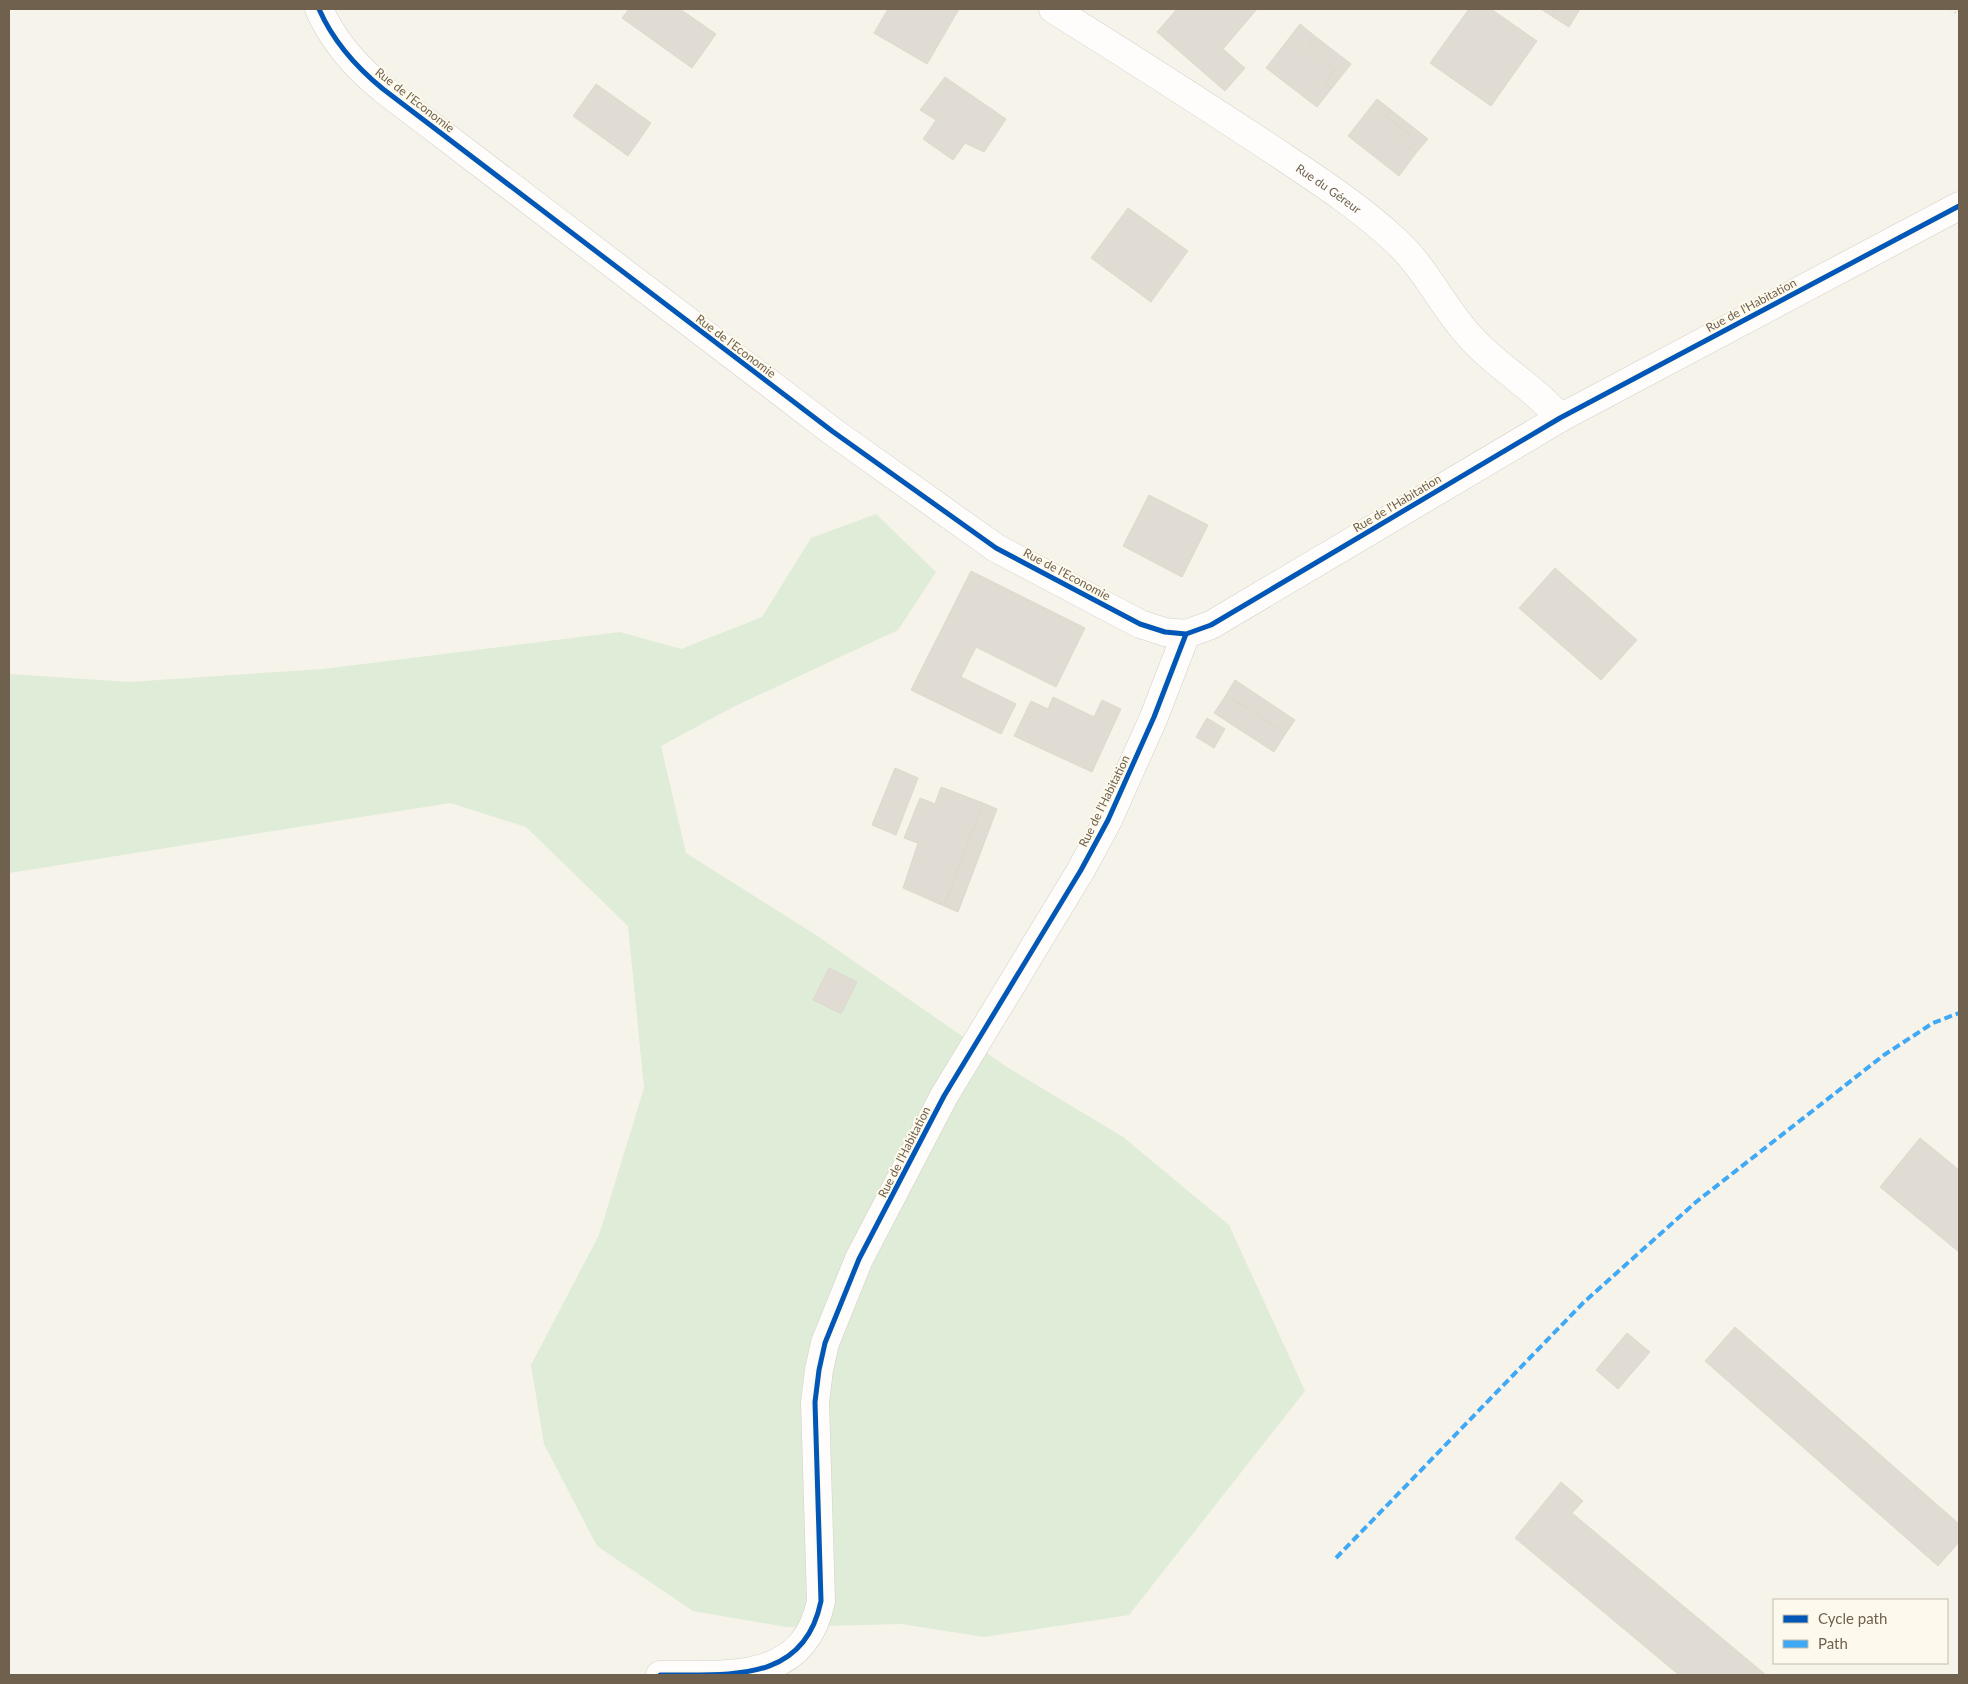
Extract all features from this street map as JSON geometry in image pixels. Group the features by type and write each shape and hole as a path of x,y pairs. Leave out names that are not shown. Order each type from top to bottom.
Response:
{"street":[{"name":"Rue de l'Economie","path":"319,9 336,40 348,56 378,85 832,431 996,548 1140,624 1165,632 1186,634"},
{"name":"Rue du Géreur","path":"1053,9 1245,131 1311,175 1380,227 1417,263 1456,321 1472,339 1560,418"},
{"name":"Rue de l'Habitation","path":"660,1675 752,1674 775,1667 791,1658 810,1636 818,1618 821,1601 815,1402 825,1343 840,1303 859,1259 944,1096 1081,870 1108,820 1150,726 1186,634 1211,625 1560,418 1959,206"}],"path":[{"path":"1951,9 1959,15"}],"green space":[{"path":"876,514 936,572 898,630 735,706 661,746 686,853 816,935 1007,1067 1123,1137 1229,1225 1305,1391 1129,1615 984,1637 901,1624 786,1627 693,1611 597,1546 544,1444 531,1365 599,1235 644,1088 628,926 526,827 450,803 9,873 9,674 129,682 323,669 620,632 681,649 762,617 811,538"}],"building":[{"path":"629,9 680,9 716,34 692,68 622,18"},
{"path":"888,9 959,9 927,64 874,33"},
{"path":"1177,9 1257,9 1223,49 1245,68 1225,91 1157,32"},
{"path":"1469,9 1491,9 1537,41 1491,106 1430,63"},
{"path":"1541,9 1551,9 1556,12 1553,17"},
{"path":"1551,9 1580,9 1569,27 1553,17 1556,12"},
{"path":"1300,24 1316,37 1307,49 1334,70 1325,82 1332,88 1317,107 1266,68"},
{"path":"1316,37 1351,64 1332,88 1325,82 1334,70 1307,49"},
{"path":"945,77 1006,119 984,152 965,143 953,160 923,139 936,120 920,110"},
{"path":"596,84 651,123 628,156 573,116"},
{"path":"1377,99 1391,110 1386,116 1411,136 1404,144 1416,153 1399,176 1348,136"},
{"path":"1391,110 1428,139 1416,153 1404,144 1411,136 1386,116"},
{"path":"1128,208 1188,251 1151,302 1091,258"},
{"path":"1149,495 1208,525 1182,577 1123,546"},
{"path":"1555,568 1637,640 1601,680 1519,608"},
{"path":"971,571 1085,628 1056,687 976,647 961,677 1016,704 1001,734 911,690"},
{"path":"1235,680 1295,720 1286,733 1226,695"},
{"path":"1226,695 1286,733 1274,752 1214,713"},
{"path":"1053,697 1094,717 1102,700 1121,709 1092,772 1014,736 1031,701 1048,709"},
{"path":"1207,718 1225,729 1214,748 1196,737"},
{"path":"895,768 918,778 896,835 872,825"},
{"path":"941,787 983,803 944,906 903,888 918,843 904,838 920,798 935,804"},
{"path":"983,803 997,809 958,912 944,906"},
{"path":"829,968 857,982 841,1014 813,1000"},
{"path":"1920,1138 1959,1170 1959,1252 1880,1187"},
{"path":"1735,1327 1959,1524 1959,1542 1938,1566 1705,1361"},
{"path":"1627,1333 1650,1352 1618,1389 1596,1370"},
{"path":"1561,1482 1583,1501 1572,1513 1766,1675 1679,1675 1515,1538"}],"marked path":[{"path":"1336,1558 1583,1303 1696,1202 1884,1055 1933,1023 1959,1013"}],"cycle path":[{"path":"319,9 338,43 364,72 383,89 832,431 996,548 1140,624 1165,632 1186,634"},
{"path":"660,1675 712,1675 760,1669 781,1661 799,1647 812,1628 821,1601 815,1402 825,1343 859,1259 944,1096 1081,870 1108,820 1154,717 1186,634 1211,625 1560,418 1959,206"}]}
